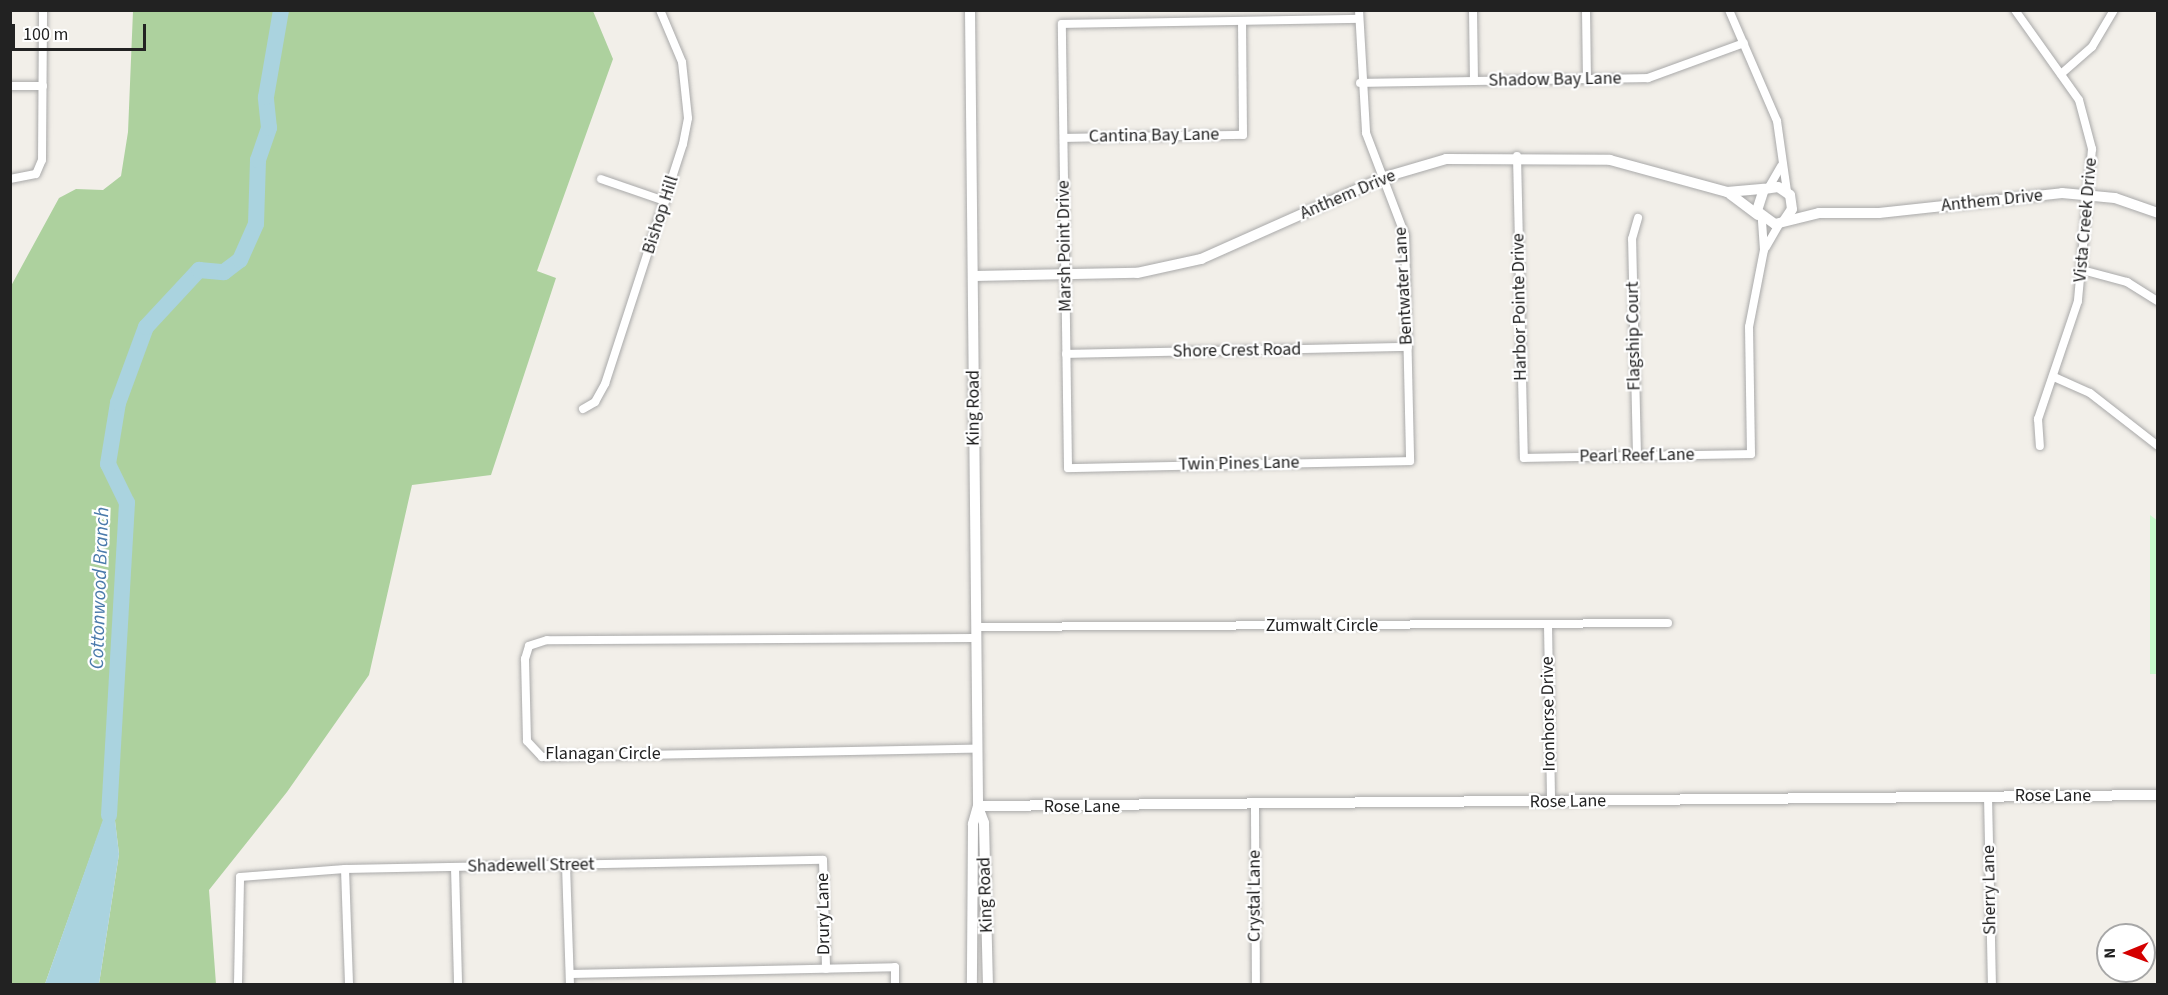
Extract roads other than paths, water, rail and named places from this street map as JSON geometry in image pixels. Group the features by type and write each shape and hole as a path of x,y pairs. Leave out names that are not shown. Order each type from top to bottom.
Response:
{"street":[{"path":"10,179 36,174 42,160 44,10"},
{"name":"Bishop Hill","path":"583,409 595,402 606,384 665,201 688,118 682,62 660,10"},
{"name":"King Road","path":"970,10 978,806 973,824 972,984"},
{"path":"1473,10 1474,81"},
{"path":"1586,10 1587,80"},
{"path":"1729,10 1777,121 1782,163 1792,209 1764,250"},
{"name":"Vista Creek Drive","path":"2015,10 2061,74 2090,129 2089,194 2075,316 2038,419 2040,446"},
{"path":"2061,74 2092,47 2114,10"},
{"path":"1242,21 1359,15"},
{"name":"Bentwater Lane","path":"1359,15 1360,83 1366,133 1385,177 1405,235 1410,461"},
{"name":"Marsh Point Drive","path":"1068,468 1062,24 1242,21"},
{"name":"Cantina Bay Lane","path":"1064,138 1243,135 1242,21"},
{"name":"Shadow Bay Lane","path":"1360,83 1648,78 1744,43"},
{"path":"10,86 43,86"},
{"name":"Anthem Drive","path":"974,276 1137,273 1201,259 1385,177 1446,159 1517,156 1610,160 1727,192 1767,188"},
{"name":"Harbor Pointe Drive","path":"1517,156 1524,459"},
{"path":"1764,250 1756,201 1782,163"},
{"path":"601,179 665,201"},
{"path":"1767,188 1788,193"},
{"name":"Anthem Drive","path":"1727,192 1760,217"},
{"name":"Anthem Drive","path":"1788,193 1824,213"},
{"name":"Anthem Drive","path":"1782,222 1824,213 1911,210 2089,194 2157,213"},
{"path":"1760,217 1782,222"},
{"name":"Flagship Court","path":"1637,456 1632,239 1638,218"},
{"name":"Pearl Reef Lane","path":"1524,459 1751,454 1749,327 1764,250"},
{"path":"2082,270 2127,282 2157,301"},
{"name":"Shore Crest Road","path":"1066,354 1408,347"},
{"path":"2054,377 2090,393 2157,446"},
{"name":"Twin Pines Lane","path":"1068,468 1410,461"},
{"name":"Zumwalt Circle","path":"976,633 1668,623"},
{"name":"Ironhorse Drive","path":"1548,625 1551,802"},
{"name":"Flanagan Circle","path":"976,633 547,640 529,646 525,659 527,741 542,757 977,749"},
{"name":"Rose Lane","path":"978,806 1255,808 2157,795"},
{"name":"Sherry Lane","path":"1988,796 1992,984"},
{"name":"King Road","path":"978,806 984,823 988,984"},
{"name":"Crystal Lane","path":"1255,808 1256,984"},
{"name":"Shadewell Street","path":"238,984 240,877 345,869 823,860"},
{"name":"Drury Lane","path":"823,860 826,969"},
{"path":"566,865 570,984"},
{"path":"455,867 458,984"},
{"path":"345,869 349,984"},
{"path":"570,974 895,967 896,984"}],"water":[{"path":"112,794 119,854 99,984 45,984"}],"waterway":[{"name":"Cottonwood Branch","path":"109,815 127,503 108,464 118,403 146,327 199,270 224,272 240,260 256,224 258,160 269,128 266,97 281,10"}]}
